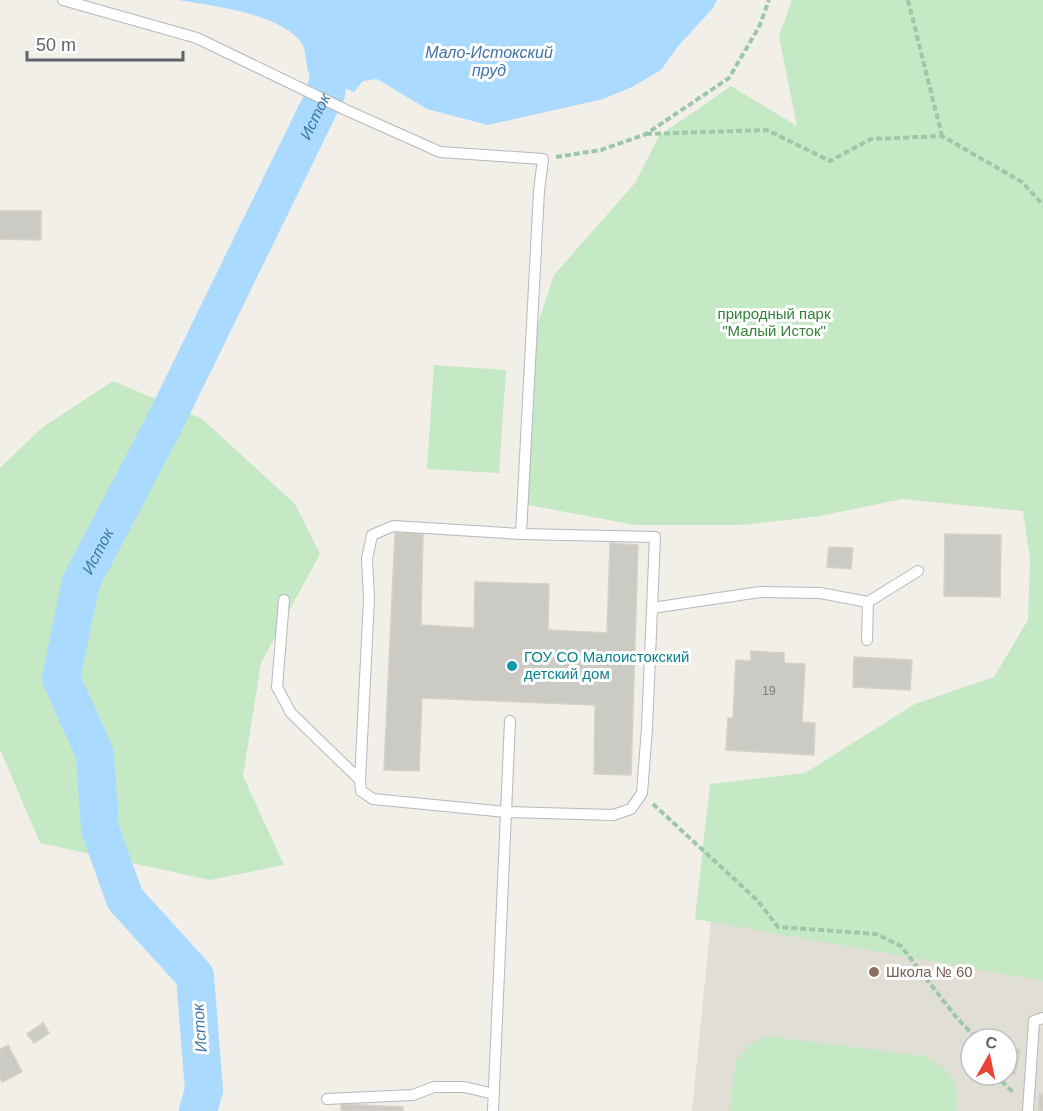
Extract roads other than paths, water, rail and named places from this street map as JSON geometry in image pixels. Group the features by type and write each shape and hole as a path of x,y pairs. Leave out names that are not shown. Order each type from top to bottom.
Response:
{"lane":[{"path":"63,0 197,38 346,110 440,152 543,159 521,534"},
{"path":"393,526 521,534 655,537 652,608 642,793 631,809 613,815 506,812 373,799 361,791 369,599 367,559 372,535 393,526"},
{"path":"652,608 760,592 820,593 868,602 918,571"},
{"path":"284,600 277,687 291,713 360,780"},
{"path":"867,640 868,602"},
{"path":"493,1111 510,721"},
{"path":"1028,1111 1034,1021 1043,1018"},
{"path":"327,1099 413,1095 434,1087 464,1087 494,1094"}],"water":[{"name":"Мало-Истокский пруд","path":"178,0 717,0 713,8 679,45 661,70 632,87 603,99 488,125 427,109 377,79 363,81 354,92 336,84 331,95 319,90 324,80 308,72 302,44 290,31 261,17 244,12"}],"waterway":[{"name":"Исток","path":"198,1111 204,1090 195,976 125,899 100,829 95,754 61,678 81,582 164,424 326,93 339,0"}],"place":[{"name":"ГОУ СО Малоистокский детский дом","path":"512,666"},
{"name":"Школа № 60","path":"874,972"}],"park label":[{"name":"природный парк \"Малый Исток\"","path":"774,322"}]}
